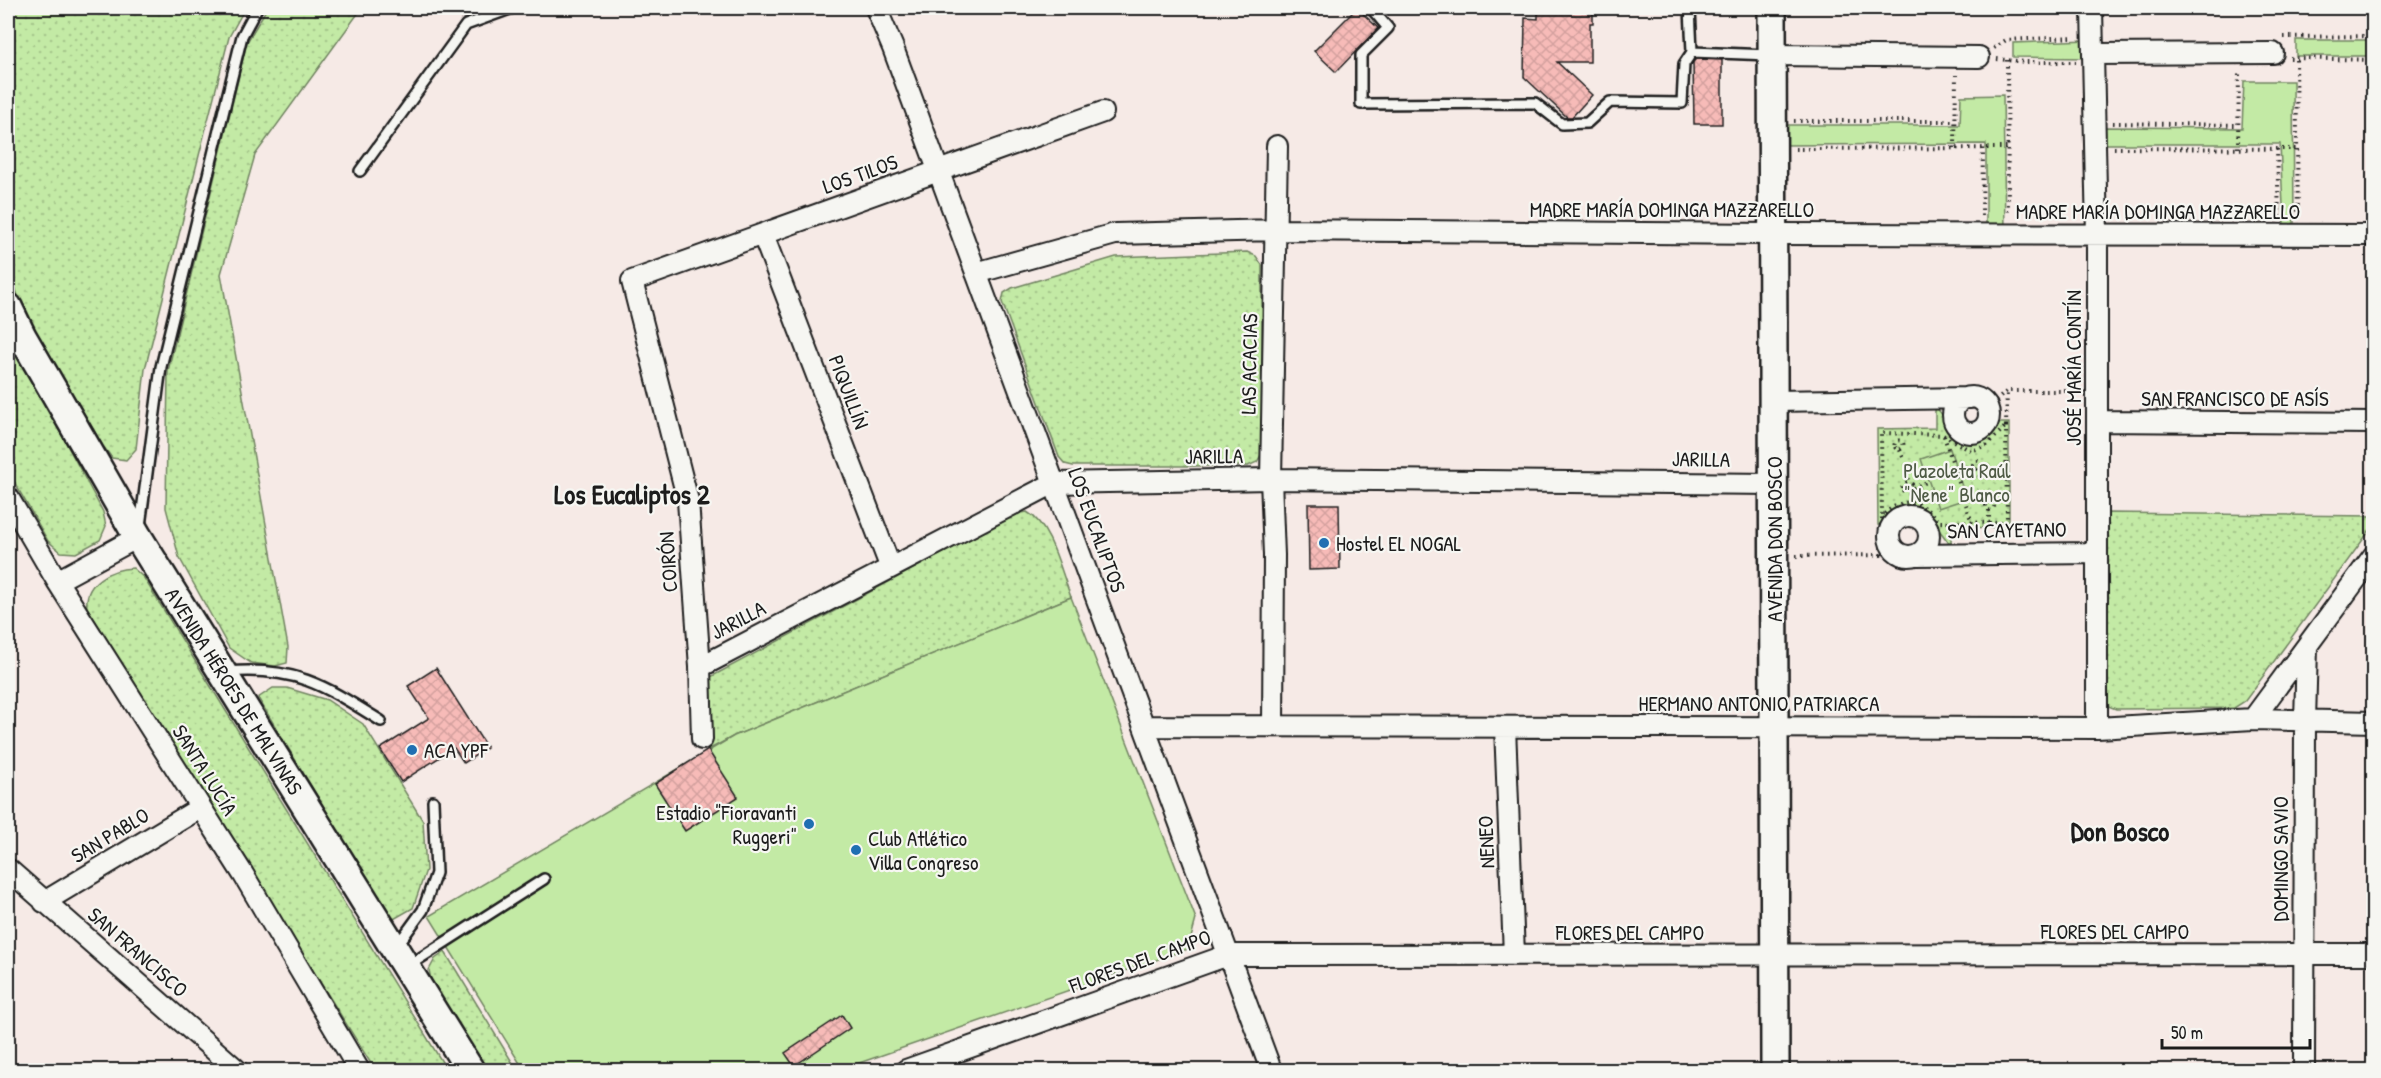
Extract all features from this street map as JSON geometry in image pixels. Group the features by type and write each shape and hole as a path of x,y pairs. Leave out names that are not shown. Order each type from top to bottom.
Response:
{"main road":[{"name":"AVENIDA DON BOSCO","path":"1772,8 1775,1071"},
{"name":"AVENIDA HÉROES DE MALVINAS","path":"8,307 22,336 138,537 470,1071"}],"street":[{"name":"LOS EUCALIPTOS","path":"876,8 1271,1071"},
{"name":"JOSÉ MARÍA CONTÍN","path":"2092,8 2097,235 2097,728"},
{"path":"2093,51 2273,53"},
{"path":"1772,55 1979,57"},
{"name":"LOS TILOS","path":"632,281 1103,112"},
{"name":"LAS ACACIAS","path":"1273,726 1274,555 1271,479 1277,146"},
{"name":"MADRE MARÍA DOMINGA MAZZARELLO","path":"976,273 1115,234 1275,230 2373,235"},
{"name":"PIQUILLÍN","path":"763,235 890,566"},
{"name":"COIRÓN","path":"632,281 688,501 700,667 702,739"},
{"path":"1774,401 1970,398 1981,401 1987,410 1987,421 1975,433 1963,431 1955,423 1954,412 1960,402 1970,398"},
{"name":"SAN FRANCISCO DE ASÍS","path":"2097,421 2373,423"},
{"name":"JARILLA","path":"700,667 890,566 1054,483 1271,479 1774,484"},
{"name":"SANTA LUCÍA","path":"8,497 57,581 243,874 359,1071"},
{"name":"SAN CAYETANO","path":"1917,555 1927,546 1929,532 1922,520 1909,516 1896,520 1888,532 1885,550 1911,557 1917,555 2097,553"},
{"path":"57,581 138,537"},
{"path":"2253,719 2373,555"},
{"name":"DOMINGO SAVIO","path":"2304,1071 2307,647"},
{"name":"HERMANO ANTONIO PATRIARCA","path":"1144,726 2097,728 2253,719 2373,722"},
{"name":"NENEO","path":"1505,727 1514,955"},
{"name":"SAN PABLO","path":"44,902 200,808"},
{"name":"SAN FRANCISCO","path":"8,869 237,1071"},
{"name":"FLORES DEL CAMPO","path":"906,1071 1228,955 2373,954"}],"lane":[{"path":"138,537 161,367 242,36 257,8"},
{"path":"360,171 466,25 513,8"},
{"path":"1371,8 1388,28 1361,55 1361,104 1535,103 1562,124 1587,123 1610,102 1682,103 1684,64 1692,52 1690,8"},
{"path":"1692,52 1772,55"},
{"path":"223,673 258,670 288,673 334,692 381,721"},
{"path":"400,958 423,910 436,873 433,801"},
{"path":"400,958 543,879"}],"path":[{"path":"2373,36 2284,37 2273,53 2296,60 2373,60"},
{"path":"1979,57 2006,40 2093,51"},
{"path":"1979,57 2026,62 2093,51"},
{"path":"2238,148 2239,54"},
{"path":"1955,148 1956,57"},
{"path":"2007,60 2009,235"},
{"path":"2289,235 2298,149 2296,60"},
{"path":"1773,121 1955,121"},
{"path":"2095,122 2238,125"},
{"path":"1982,235 1983,148"},
{"path":"1773,149 2008,148"},
{"path":"2095,148 2298,149"},
{"path":"2277,148 2289,235"},
{"path":"1987,410 2007,391 2097,391"},
{"path":"1882,516 1890,508 1907,503 1922,505 1939,522 2007,523 2007,391"},
{"path":"1774,557 1885,550 1882,516 1881,433 1944,435 1971,451 1987,445 2006,426"},
{"path":"1900,434 1895,446 1903,457"},
{"path":"1944,435 1971,523"},
{"path":"1955,472 1975,467 1981,478"},
{"path":"1882,472 1888,469"},
{"path":"1907,472 1908,482 1913,488"},
{"path":"1999,479 2006,477"},
{"path":"1907,503 1907,493 1904,492 1902,486 1908,482"},
{"path":"1907,493 1927,482"},
{"path":"1985,492 1988,502 1994,505 1989,510 1989,523"}],"green space":[{"path":"8,8 245,8 229,37 145,369 136,449 126,460 112,458 103,446 24,313 8,267"},
{"path":"267,8 362,8 255,155 221,274 288,647 287,663 275,666 251,663 229,648 179,557 166,508 168,371 247,42"},
{"path":"2088,40 2088,58 2013,57 2013,43"},
{"path":"2296,40 2373,40 2373,56 2296,56"},
{"path":"2244,81 2293,81 2294,226 2284,226 2280,144 2101,144 2101,127 2242,128"},
{"path":"2003,95 2005,230 1986,230 1986,144 1780,145 1780,125 1960,125 1961,96"},
{"path":"1247,252 1256,256 1262,265 1262,453 1257,462 1248,466 1073,466 1065,464 1059,457 1002,302 1004,293 1012,288 1116,257"},
{"path":"8,335 103,512 106,526 100,540 76,553 61,552 48,541 8,471"},
{"name":"Plazoleta Raúl \"Nene\" Blanco","path":"1935,407 1953,430 1967,438 1981,435 1992,423 2009,423 2009,527 1951,528 1951,546 1930,520 1913,510 1904,510 1894,515 1885,525 1878,525 1877,429 1935,428"},
{"path":"1950,449 1966,499 1938,508 1921,459"},
{"path":"1027,512 1043,527 1049,538 1071,597 734,736 708,750 705,680 1016,514"},
{"path":"2106,513 2373,516 2373,526 2245,701 2234,708 2116,709 2108,706 2104,700"},
{"path":"133,568 144,578 447,1070 375,1070 87,608 87,599 94,584 108,574"},
{"name":"Club Atlético Villa Congreso","path":"1071,597 1196,919 1188,949 839,1070 524,1070 429,916 734,736"},
{"path":"273,688 287,688 327,700 363,724 423,821 426,870 413,908 392,920 258,698"},
{"path":"445,952 517,1070 485,1070 432,985 429,970 435,959"}],"building":[{"path":"1357,8 1378,28 1336,72 1314,51"},
{"path":"1538,8 1593,8 1593,23 1590,23 1590,62 1557,62 1592,95 1572,117 1567,117 1524,77 1525,18 1538,19"},
{"path":"1696,59 1722,60 1722,124 1694,124 1693,62"},
{"name":"Hostel EL NOGAL","path":"1308,504 1339,504 1340,569 1309,570"},
{"path":"436,668 487,748 464,763 454,748 401,782 380,749 429,718 408,686"},
{"path":"708,750 738,797 685,831 655,784"},
{"path":"842,1015 850,1028 794,1066 785,1053"}],"place":[{"name":"Hostel EL NOGAL","path":"1324,543"},
{"name":"ACA YPF","path":"412,750"},
{"name":"Estadio \"Fioravanti Ruggeri\"","path":"809,824"},
{"name":"Club Atlético Villa Congreso","path":"856,850"}],"district":[{"name":"Los Eucaliptos 2","path":"632,494"},
{"name":"Don Bosco","path":"2120,831"}]}
